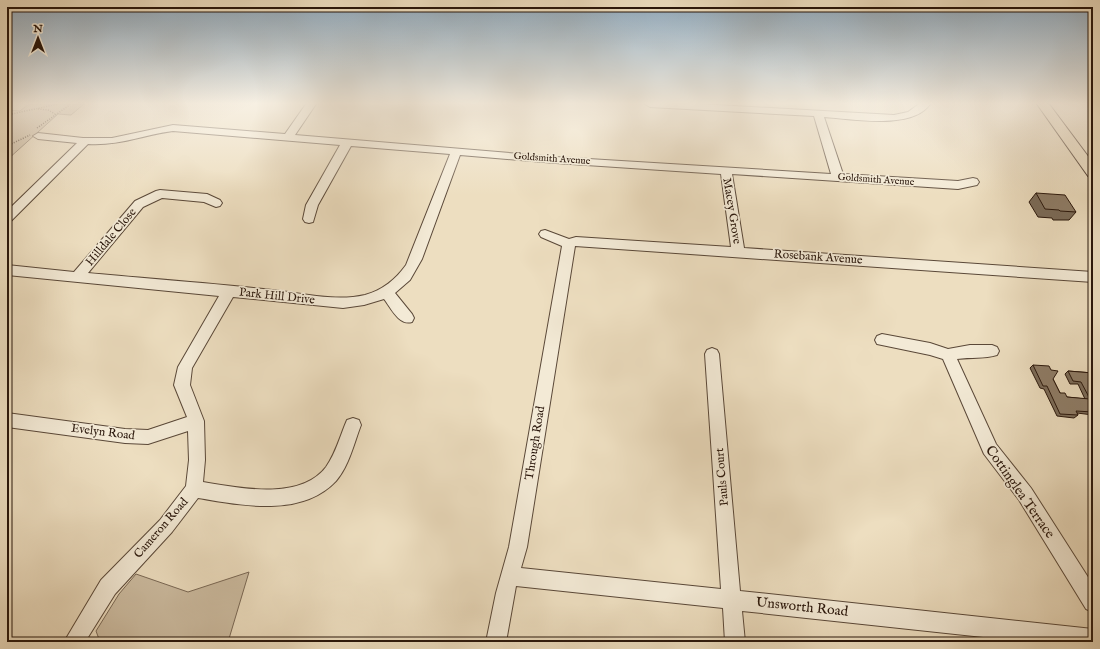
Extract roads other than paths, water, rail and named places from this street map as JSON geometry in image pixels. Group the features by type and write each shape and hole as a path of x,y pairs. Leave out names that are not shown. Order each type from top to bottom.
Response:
{"main road":[{"path":"1065,134 1093,173"}],"street":[{"name":"Goldsmith Avenue","path":"36,134 86,140 114,141 140,134"},
{"name":"Goldsmith Avenue","path":"245,134 456,152 726,170 958,185 973,182"},
{"path":"288,138 291,134"},
{"path":"824,134 838,177"},
{"path":"7,218 86,140"},
{"path":"309,220 312,206 347,143"},
{"name":"Park Hill Drive","path":"7,270 164,287 229,291 334,302 354,302 370,298 386,292 398,285 410,271 416,259 456,152"},
{"name":"Macey Grove","path":"726,170 738,252"},
{"name":"Hilldale Close","path":"77,277 139,204 148,199 160,194 207,198 216,203"},
{"name":"Rosebank Avenue","path":"545,234 569,244 576,241 1093,277"},
{"name":"Through Road","path":"496,642 505,593 518,547 569,244"},
{"name":"Cameron Road","path":"74,642 108,587 166,526 194,489 197,460 196,421 182,385 185,367 229,291"},
{"path":"386,292 407,318"},
{"path":"882,340 930,349 948,355 970,351 992,352"},
{"name":"Pauls Court","path":"712,354 733,600 735,642"},
{"name":"Cottinglea Terrace","path":"948,355 990,449 1024,494 1093,602"},
{"name":"Evelyn Road","path":"7,420 125,436 148,437 170,432 196,421"},
{"path":"194,489 246,497 284,497 317,487 330,475 341,456 353,425"},
{"name":"Unsworth Road","path":"511,576 1093,639"}]}
